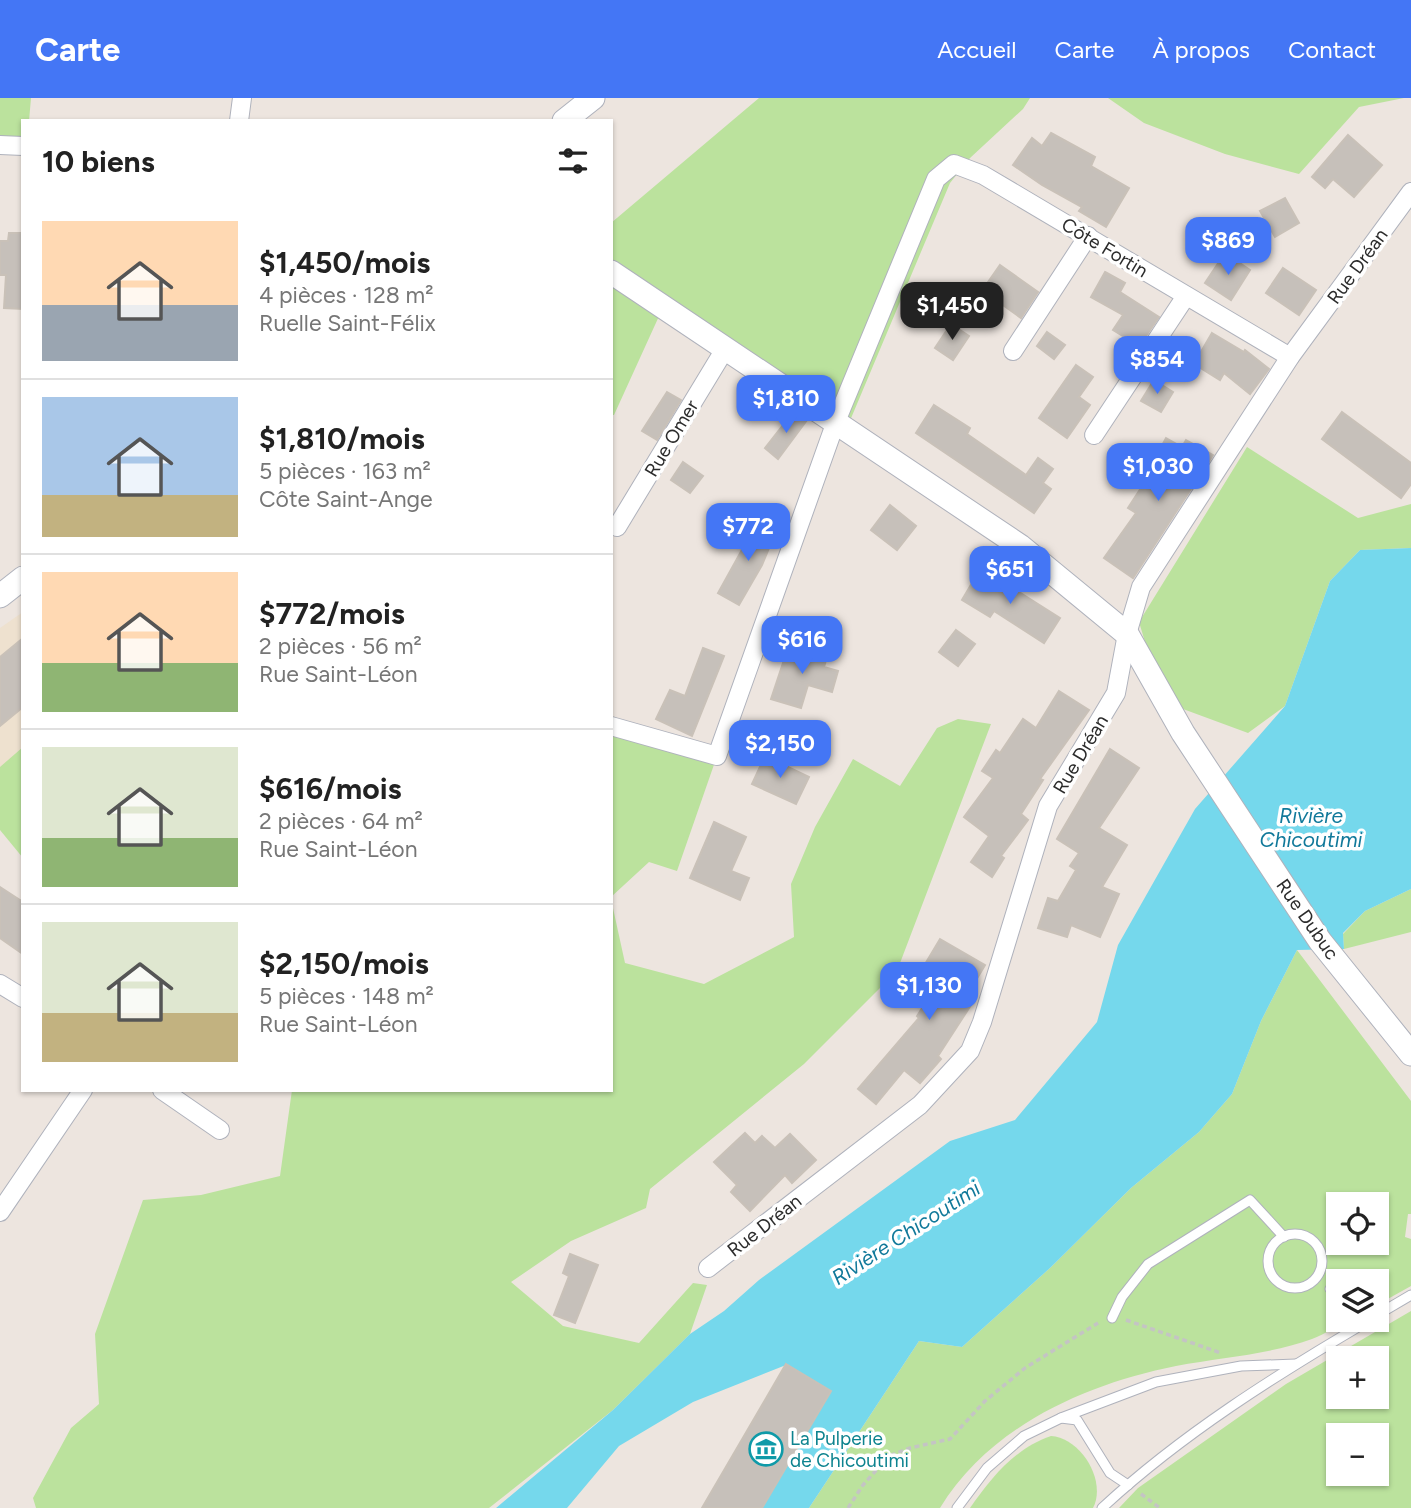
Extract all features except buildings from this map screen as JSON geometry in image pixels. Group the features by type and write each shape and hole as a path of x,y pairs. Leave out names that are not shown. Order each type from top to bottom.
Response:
{"street":[{"path":"239,119 242,98"},
{"path":"567,119 593,98"},
{"path":"0,145 21,146"},
{"name":"Côte Fortin","path":"835,424 936,179 954,164 983,175 1290,357"},
{"name":"Rue Dréan","path":"708,1268 920,1105 970,1051 982,1023 1048,806 1116,693 1127,634 1141,587 1290,357 1411,192"},
{"path":"1013,352 1088,236"},
{"path":"613,273 1020,546 1127,634"},
{"path":"1094,435 1186,296"},
{"name":"Rue Omer","path":"617,527 724,349"},
{"path":"613,727 717,756 835,424"},
{"path":"0,596 21,580"},
{"name":"Rue Dubuc","path":"1127,634 1183,733 1320,941 1411,1054"},
{"path":"0,984 21,997"},
{"path":"0,1212 82,1092"},
{"path":"165,1092 220,1130"}],"lane":[{"path":"1112,1318 1122,1297 1148,1264 1250,1200 1284,1237"},
{"path":"1295,1234 1307,1237 1316,1244 1322,1254 1318,1277 1309,1285 1298,1288 1275,1281 1269,1253 1284,1237 1295,1234"},
{"path":"1389,1308 1411,1295"},
{"path":"1102,1508 1128,1485 1261,1385 1347,1332"},
{"path":"957,1508 988,1468 1024,1436 1061,1418 1156,1382 1253,1364 1296,1364"},
{"path":"1061,1418 1077,1420 1110,1473 1128,1485"}],"path":[{"path":"848,1508 863,1485 889,1456 950,1439 985,1401 1025,1368 1100,1322 1112,1318 1140,1323 1253,1364"},
{"path":"1128,1485 1160,1508"}],"shaded area":[{"path":"21,613 21,842 0,818 0,628"}],"green space":[{"path":"0,98 31,98 29,119 21,119 21,146 0,145"},
{"path":"759,98 1030,98 1023,109 970,158 950,183 849,423 665,303 613,415 613,221"},
{"path":"1108,98 1404,98 1359,107 1299,174 1225,154 1144,123"},
{"path":"1247,447 1358,518 1411,504 1411,548 1360,550 1330,581 1285,706 1248,733 1183,709 1149,655 1139,622"},
{"path":"958,719 991,724 897,971 804,1064 650,1189 646,1208 571,1241 511,1282 563,1326 639,1343 693,1283 707,1285 690,1334 613,1410 489,1508 36,1508 33,1498 71,1428 99,1404 95,1334 143,1200 201,1195 280,1176 292,1092 613,1092 613,908 625,963 704,984 794,937 791,884 815,827 853,759 900,786 937,728"},
{"path":"613,727 717,756 677,871 649,862 613,895"},
{"path":"21,749 21,856 0,830 0,767"},
{"path":"1411,889 1411,932 1344,949 1343,934 1365,911"},
{"path":"1297,950 1411,1101 1411,1214 1408,1214 1405,1237 1411,1239 1411,1286 1389,1298 1389,1269 1326,1269 1327,1332 1317,1337 1279,1349 1142,1374 1075,1397 1013,1432 985,1454 961,1479 940,1508 809,1508 919,1341 962,1347 1050,1268 1131,1188 1199,1132 1232,1094 1261,1021"},
{"path":"1411,1311 1411,1508 1119,1508 1138,1488 1286,1384 1326,1361 1326,1409 1389,1409 1389,1346 1351,1346 1375,1332 1389,1332 1389,1324"},
{"path":"1051,1436 1072,1444 1088,1463 1097,1486 1093,1508 970,1508 995,1475 1015,1456"}],"water":[{"name":"Rivière Chicoutimi","path":"1411,548 1411,889 1365,911 1343,933 1344,949 1297,950 1261,1021 1232,1094 1199,1132 1131,1188 1050,1268 962,1347 919,1341 809,1508 762,1508 786,1365 693,1402 619,1446 567,1508 496,1508 613,1410 690,1334 724,1311 759,1280 950,1141 1015,1120 1097,1022 1118,945 1195,809 1285,706 1330,581 1360,550"}],"place":[{"name":"La Pulperie de Chicoutimi","path":"766,1449"}]}
